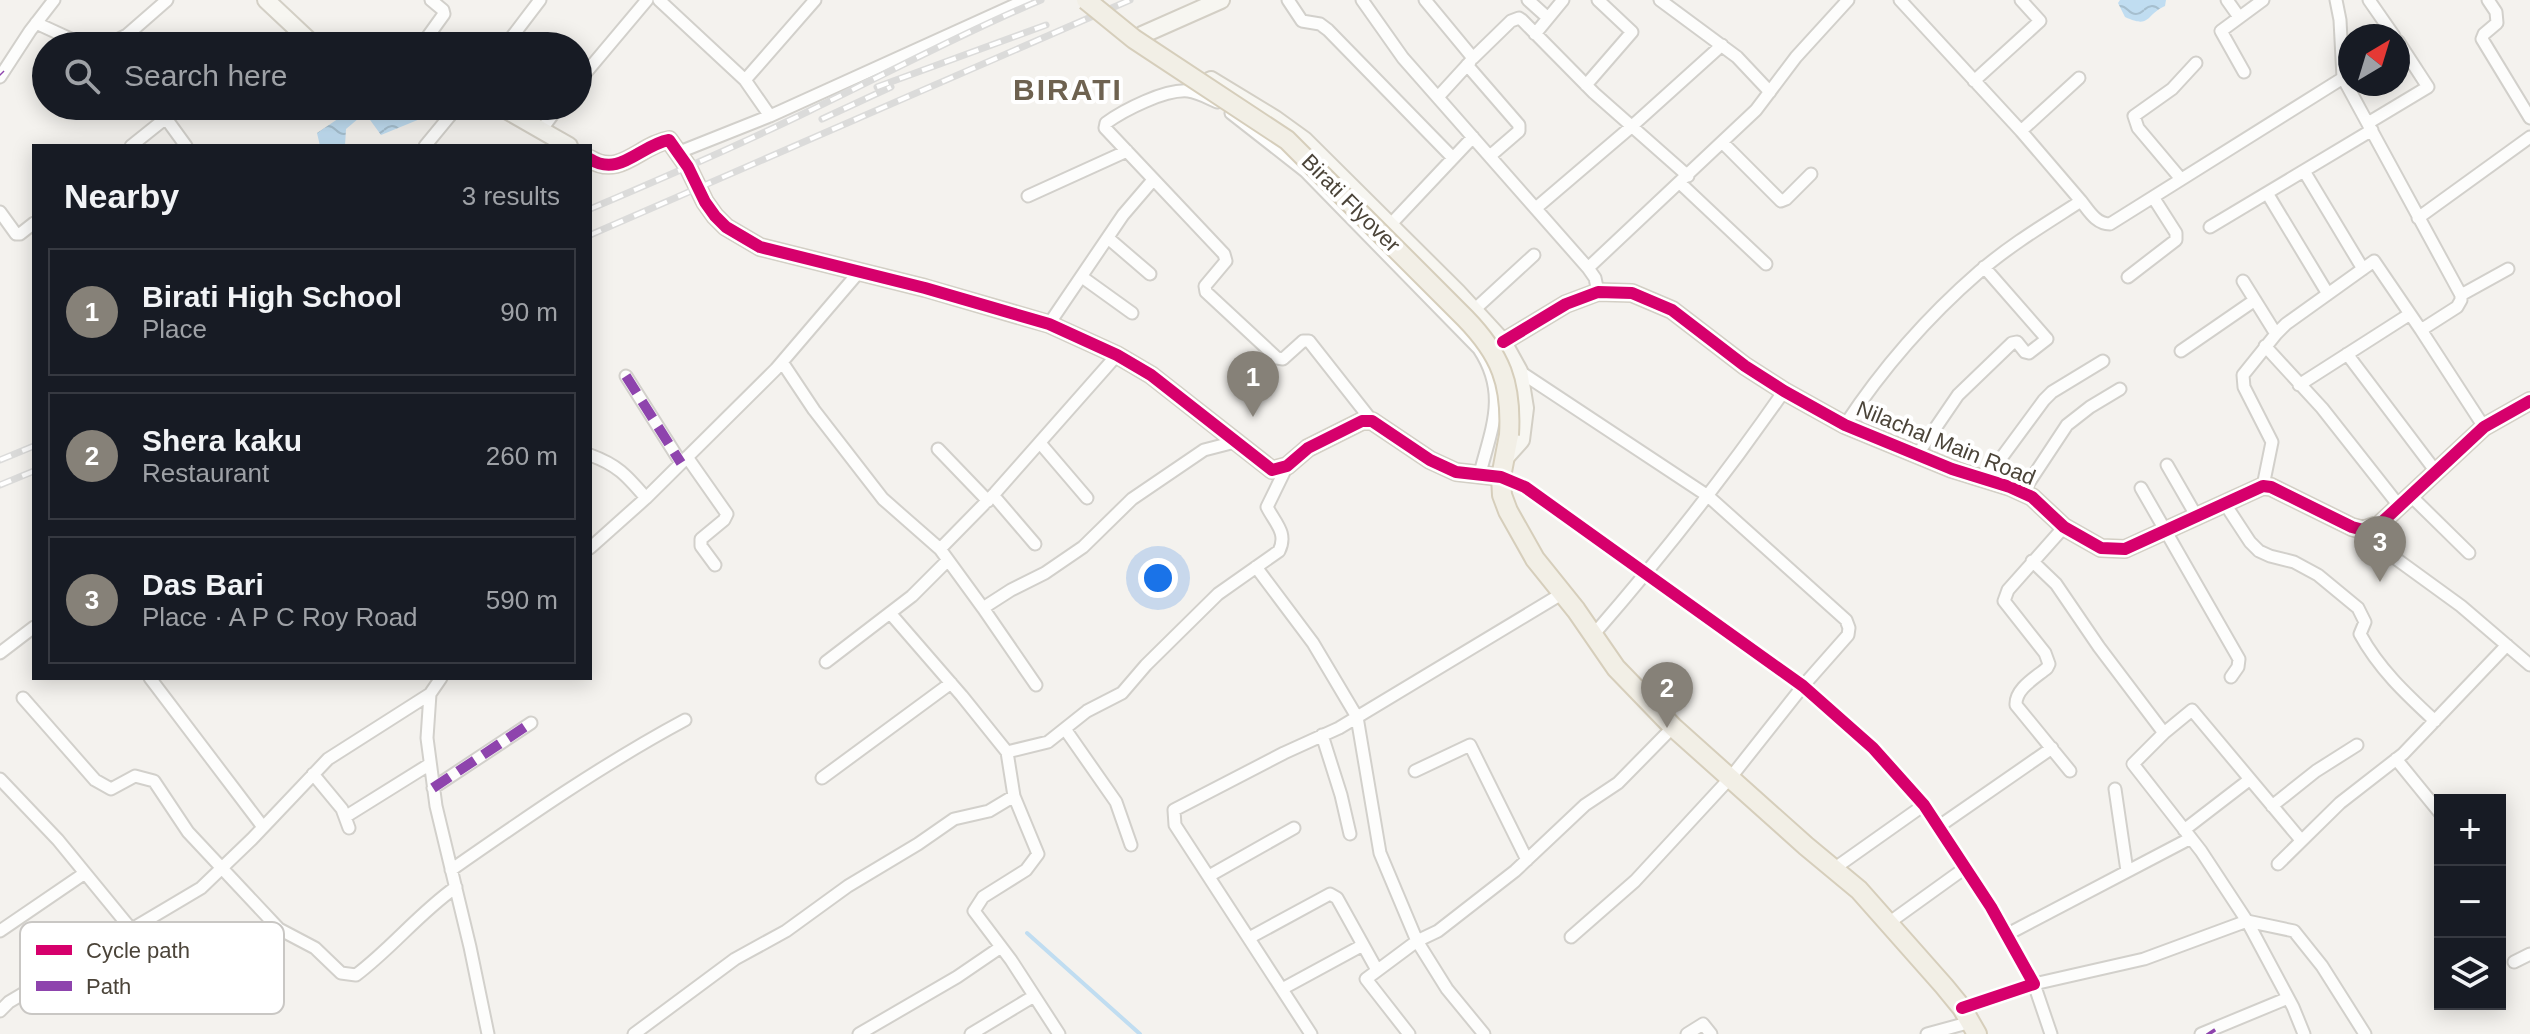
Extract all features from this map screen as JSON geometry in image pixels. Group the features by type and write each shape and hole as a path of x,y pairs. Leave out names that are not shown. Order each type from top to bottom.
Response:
{"main road":[{"name":"Birati Flyover","path":"1086,0 1134,39 1287,140 1487,341 1505,378 1511,408 1502,468"},
{"path":"1502,468 1502,495 1535,559 1632,687 1794,835 1835,868 1890,922 1970,1022"}],"street":[{"path":"0,75 54,0"},
{"path":"130,32 167,0"},
{"path":"266,0 300,32"},
{"path":"431,0 444,14 431,32"},
{"path":"516,32 540,0"},
{"path":"592,65 647,0"},
{"path":"659,0 745,80 770,116"},
{"path":"745,80 815,0"},
{"path":"677,153 770,116 1026,0"},
{"path":"1098,0 1142,35 1292,131 1329,164 1503,342 1519,371 1523,390 1521,440 1502,468 1480,473 1456,472 1430,460 1372,421 1309,341 1303,341 1283,359 1277,358 1206,292 1205,286 1225,264 1226,258 1105,128 1107,122 1162,95 1189,91 1218,103 1305,171 1464,332 1485,358 1497,397 1496,416 1480,473"},
{"path":"1142,35 1221,0"},
{"path":"1288,0 1302,21 1320,24 1328,30 1453,158"},
{"path":"1362,0 1403,58 1588,268 1595,278 1598,292"},
{"path":"1425,0 1519,125 1519,131 1490,156"},
{"path":"1528,0 1548,18"},
{"path":"1535,34 1563,0"},
{"path":"1586,85 1632,32 1598,0"},
{"path":"1660,0 1737,57 1770,92"},
{"path":"1588,268 1756,110 1796,57 1848,0"},
{"path":"1900,0 2021,131 2096,220 2103,224 2110,224 2338,81"},
{"path":"1974,81 2040,21 2021,0"},
{"path":"2227,0 2239,17"},
{"path":"2244,72 2221,33 2222,29 2263,0"},
{"path":"2336,0 2340,24"},
{"path":"2369,0 2386,24"},
{"path":"2488,0 2496,12 2497,23 2482,39 2530,118"},
{"path":"1438,97 1515,19 1522,20 1766,264"},
{"path":"36,23 56,32"},
{"path":"1536,208 1722,45"},
{"path":"2210,227 2304,171 2428,87 2410,59"},
{"path":"2181,179 2138,128 2134,116 2172,89 2196,63"},
{"path":"2021,131 2079,78"},
{"path":"2353,96 2461,295 2457,307 2421,330"},
{"path":"134,144 164,120"},
{"path":"167,120 185,144"},
{"path":"427,144 446,120"},
{"path":"525,120 566,144"},
{"path":"542,129 549,120"},
{"path":"1390,225 1473,137"},
{"path":"2418,218 2530,137"},
{"path":"592,160 600,165 616,165 669,140 715,216 742,238 760,247 1049,324 1117,355 1151,375 1272,470 1287,466"},
{"path":"1722,142 1781,201 1811,174"},
{"path":"1028,196 1127,151"},
{"path":"2304,171 2363,269"},
{"path":"1049,324 1108,238 1153,180"},
{"path":"2267,193 2328,294"},
{"path":"2128,277 2176,240 2176,233 2153,197"},
{"path":"1845,425 1878,376 1930,317 1984,267 2081,201"},
{"path":"0,212 16,234 32,225"},
{"path":"1108,238 1150,274"},
{"path":"1474,310 1534,255"},
{"path":"2484,427 2374,261 2276,334 2243,375 2244,387 2272,442 2263,486 2363,530 2380,524 2484,427 2530,401"},
{"path":"1917,455 1958,395 2012,343 2017,342 2029,353 2047,339 1984,267"},
{"path":"2461,295 2508,269"},
{"path":"592,546 646,498 782,362 859,272"},
{"path":"1082,277 1132,313"},
{"path":"2243,281 2276,334"},
{"name":"Nilachal Main Road","path":"1503,342 1566,304 1598,292 1632,293 1672,310 1725,352 1784,391 1845,425 2032,497 2064,527 2101,548 2125,549 2263,486"},
{"path":"2181,351 2255,300"},
{"path":"2299,385 2410,314"},
{"path":"2265,346 2405,502 2469,553"},
{"path":"2347,354 2437,473"},
{"path":"940,549 990,498 1117,355"},
{"path":"1985,480 2044,400 2103,361"},
{"path":"782,362 814,410 883,499 940,549 1036,685"},
{"path":"1519,371 1708,496 1846,620 1849,628 1848,635 1731,777 1635,881 1571,937"},
{"path":"626,376 684,460 727,514 724,520 702,536 700,542 715,565"},
{"path":"2022,493 2067,425 2120,389"},
{"path":"1594,634 1708,496 1784,391"},
{"path":"1007,752 1048,742 1087,711 1122,693 1218,594 1279,551 1284,534 1267,507 1287,466 1308,448 1362,421 1372,421"},
{"path":"983,608 1045,573 1083,547 1132,499 1204,450 1235,442"},
{"path":"1040,443 1087,498"},
{"path":"938,449 1035,544"},
{"path":"592,456 621,470 646,498"},
{"path":"2167,465 2197,517"},
{"path":"1502,468 1803,686 1873,748 1924,805 1965,868 2034,984 2051,1034"},
{"path":"2141,488 2239,659 2231,677"},
{"path":"2225,504 2259,551 2307,568 2358,608 2365,622 2360,634 2377,663 2435,721"},
{"path":"2064,527 2008,590 2004,601 2048,658 2047,668 2021,690 2015,700 2016,705 2070,771"},
{"path":"2363,530 2373,542 2461,606 2529,662"},
{"path":"826,662 912,596 948,560"},
{"path":"2032,561 2056,584 2164,733"},
{"path":"1256,567 1313,643 1357,717 1380,853 1417,941 1447,989 1484,1034"},
{"path":"1311,1034 1175,825 1174,810 1357,717 1563,593"},
{"path":"890,613 1007,752 1014,796 1038,854 1026,870 983,897 974,911 1059,1034"},
{"path":"0,653 32,629"},
{"path":"2278,864 2340,803 2396,759 2507,645"},
{"path":"152,680 263,827"},
{"path":"143,922 201,888 328,759 430,694 440,680"},
{"path":"822,778 951,683"},
{"path":"430,694 427,738 433,788 488,1034"},
{"path":"23,698 95,780 111,789 135,776 154,781 188,832 273,922"},
{"path":"2301,840 2192,710 2133,764 2188,834 2247,921 2304,1034"},
{"path":"451,870 600,769 685,720"},
{"path":"433,788 531,723"},
{"path":"1409,1034 1366,979 1417,941 1438,931 1527,860 1585,805 1618,783 1673,727"},
{"path":"1065,729 1116,802 1131,845"},
{"path":"1322,735 1350,834"},
{"path":"1415,771 1470,745 1527,860"},
{"path":"2272,806 2323,766 2357,745"},
{"path":"1938,827 2052,748"},
{"path":"2396,759 2434,806"},
{"path":"313,774 341,807 347,822 430,764"},
{"path":"0,779 125,922"},
{"path":"2006,935 2127,871 2188,834 2249,780"},
{"path":"2115,789 2127,871"},
{"path":"634,1034 735,959 786,931 848,886 954,819 989,811 1014,796"},
{"path":"1835,868 1924,805"},
{"path":"1209,876 1294,828"},
{"path":"1890,922 1965,868"},
{"path":"0,931 85,873"},
{"path":"284,932 315,948 341,973 356,975 380,957 435,902 456,887"},
{"path":"1249,938 1330,894 1337,898 1377,970"},
{"path":"1927,1034 1970,1022 2034,984 2144,959 2247,921 2294,931 2322,966 2365,1034"},
{"path":"1282,989 1363,945"},
{"path":"859,1034 957,977 1001,947"},
{"path":"2514,962 2530,954"},
{"path":"0,1011 20,995"},
{"path":"971,1034 1034,996"},
{"path":"2208,1033 2288,998"},
{"path":"1687,1034 1703,1024 1711,1034"}],"water":[{"path":"2120,0 2166,0 2165,6 2139,22 2125,17 2118,3"},
{"path":"336,120 357,120 346,129 345,144 320,144 317,133"},
{"path":"370,120 418,120 381,135"}],"waterway":[{"path":"1027,933 1140,1034"}],"railway":[{"path":"592,208 755,137 1041,0"},
{"path":"592,234 1130,0"},
{"path":"877,87 1046,25"},
{"path":"822,119 891,87"},
{"path":"0,460 32,447"},
{"path":"0,485 32,472"}],"marked path":[{"path":"626,376 681,463"},
{"path":"433,788 531,723"}],"cycle path":[{"path":"592,160 601,164 621,163 669,140 715,216 726,227 760,247 925,288 1049,324 1117,355 1151,375 1272,470 1287,466 1308,448 1362,421 1372,421 1430,460 1456,472 1501,477 1525,487 1803,686 1873,748 1924,805 1991,907 2034,984 1962,1008"},
{"path":"1503,342 1566,304 1598,292 1632,293 1672,310 1745,366 1845,425 1952,469 2032,497 2064,527 2101,548 2125,549 2263,486 2363,530 2380,524 2484,427 2530,401"}],"place":[{"name":"Birati High School","path":"1253,417"},
{"name":"Das Bari","path":"2380,582"},
{"name":"Shera kaku","path":"1667,728"}],"district":[{"name":"BIRATI","path":"1068,89"}]}
